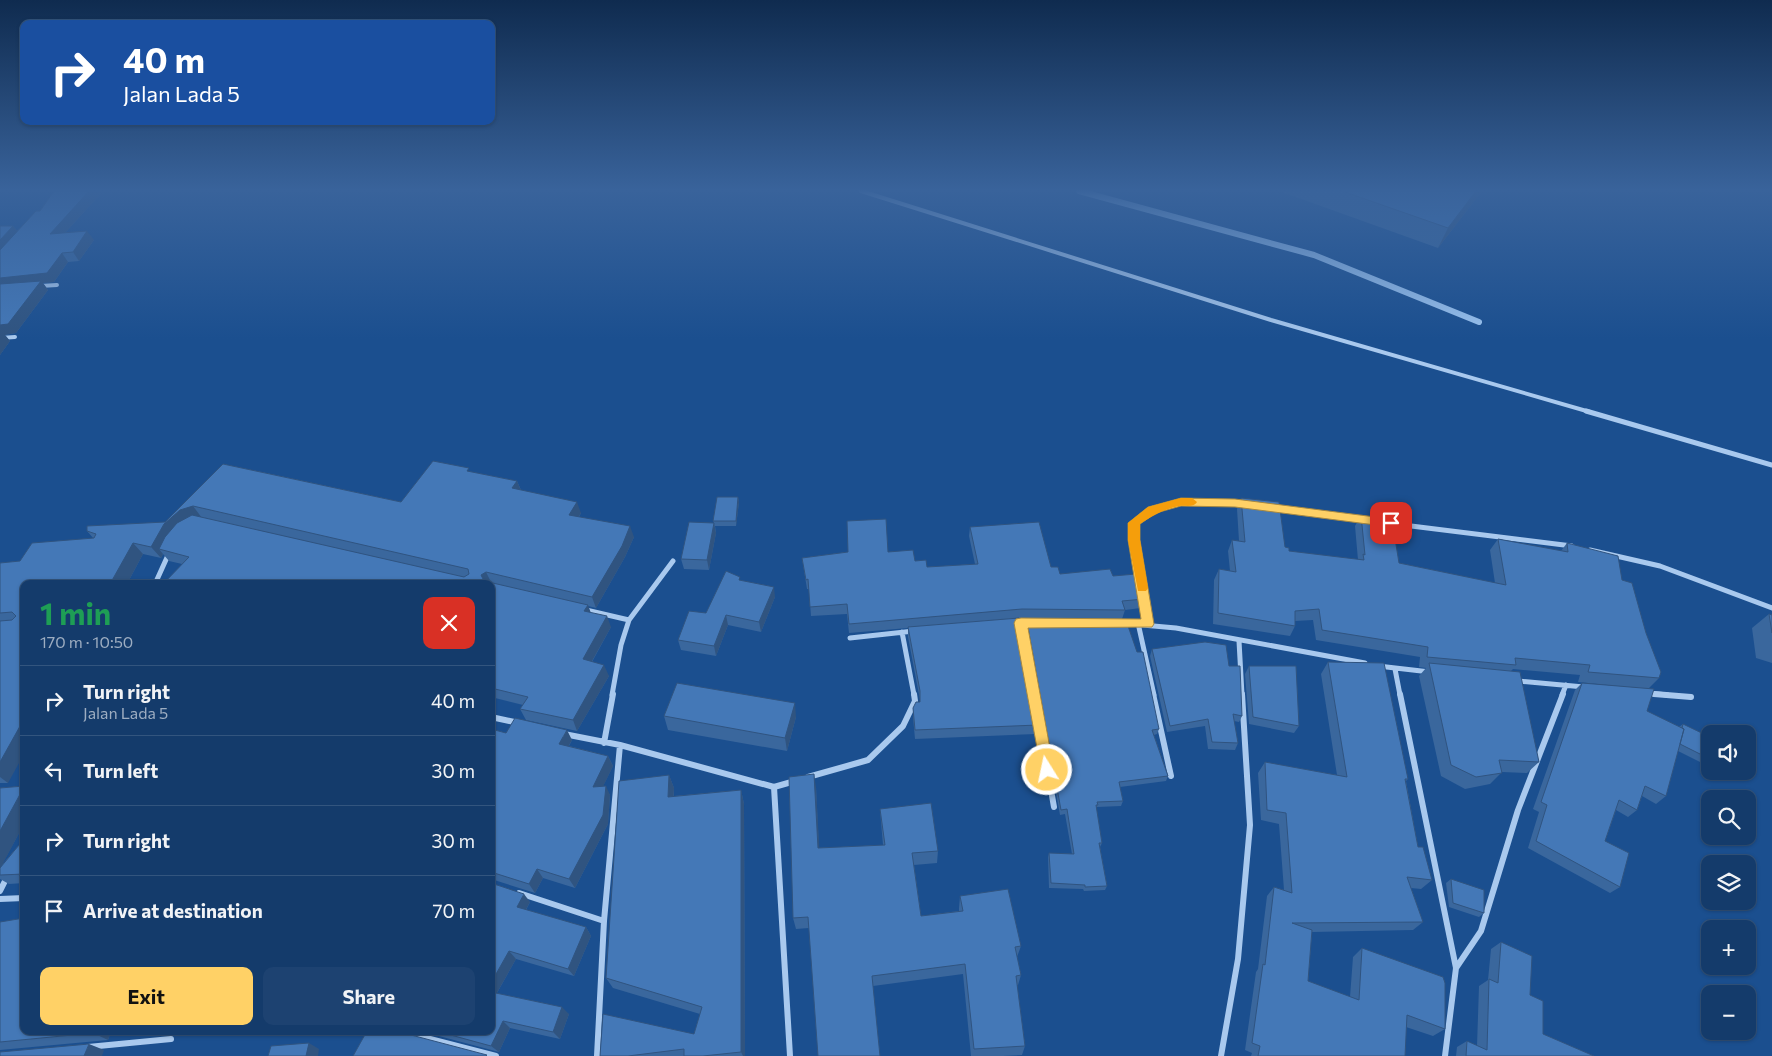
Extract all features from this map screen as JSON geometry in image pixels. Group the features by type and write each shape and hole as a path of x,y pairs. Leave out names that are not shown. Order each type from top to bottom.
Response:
{"street":[{"path":"1019,240 1281,322 1772,465"},
{"path":"38,286 57,285"},
{"path":"0,338 15,337"},
{"path":"1148,624 1134,540 1134,523 1152,510 1181,502 1254,506"},
{"path":"1264,507 1372,521"},
{"path":"1381,522 1576,547"},
{"path":"157,580 171,549"},
{"path":"1586,549 1625,556 1714,584 1772,608"},
{"path":"604,743 621,645 629,620 673,561"},
{"path":"583,610 629,620"},
{"path":"1021,623 1054,807"},
{"path":"1011,624 1040,623"},
{"path":"1108,623 1138,623 1176,628 1239,642 1395,669 1433,672"},
{"path":"1138,623 1171,776"},
{"path":"850,638 922,631"},
{"path":"557,732 620,746 774,786 868,760 903,726 916,701 902,632"},
{"path":"1221,1056 1238,959 1250,825 1239,642"},
{"path":"1395,669 1456,968 1445,1056"},
{"path":"1509,680 1595,688"},
{"path":"1456,968 1480,931 1518,810 1566,685"},
{"path":"1643,693 1692,697"},
{"path":"495,718 529,726"},
{"path":"598,1056 604,921 620,746"},
{"path":"774,786 790,1056"},
{"path":"0,891 12,868"},
{"path":"510,890 604,921"},
{"path":"0,899 20,898"},
{"path":"415,1035 496,1056"},
{"path":"76,1048 171,1039"}],"building":[{"path":"9,240 81,240 73,252 62,253 47,273 0,278 0,250"},
{"path":"41,281 8,324 0,325 0,284"},
{"path":"433,461 469,468 467,471 517,481 512,488 577,502 569,515 630,526 622,546 592,597 486,572 481,575 484,580 167,580 189,557 159,549 165,537 177,523 192,515 464,577 469,574 468,569 193,506 180,510 164,524 151,547 133,543 112,580 20,580 20,726 0,762 0,621 12,620 16,616 12,612 0,613 0,563 20,561 32,543 94,538 96,534 87,531 87,526 165,522 223,464 401,502"},
{"path":"717,497 738,497 736,521 713,521"},
{"path":"1241,498 1279,502 1285,547 1289,548 1289,551 1364,560 1361,515 1392,520 1399,563 1506,585 1498,539 1568,552 1567,543 1618,556 1622,580 1632,583 1646,633 1661,672 1659,678 1588,672 1590,665 1515,658 1516,665 1427,657 1428,647 1322,630 1319,609 1295,611 1295,626 1218,613 1219,569 1236,572 1232,540 1245,542"},
{"path":"886,519 888,552 913,550 915,561 926,560 927,567 978,564 970,527 1039,522 1051,567 1058,567 1060,574 1110,569 1113,576 1136,574 1144,599 1122,601 1125,610 1022,609 849,624 847,604 810,607 808,579 806,580 802,558 848,552 847,521"},
{"path":"689,522 714,523 707,560 681,559"},
{"path":"726,571 740,577 739,580 774,587 759,622 726,615 714,646 678,640 689,611 706,613"},
{"path":"495,584 588,605 584,611 607,616 583,659 604,665 573,720 520,709 528,697 495,689"},
{"path":"1769,614 1772,615 1772,633"},
{"path":"1019,618 1038,725 915,730 913,708 916,702 920,702 920,691 908,627"},
{"path":"1027,622 1127,623 1137,652 1143,652 1159,729 1152,730 1168,776 1119,782 1123,801 1097,802 1102,843 1099,843 1107,886 1085,887 1085,885 1051,883 1049,853 1074,854 1067,809 1061,810"},
{"path":"1205,642 1226,645 1229,666 1240,666 1242,716 1233,714 1238,743 1212,742 1208,719 1170,726 1152,649"},
{"path":"1328,662 1384,663 1408,779 1405,779 1418,847 1423,847 1432,880 1407,877 1423,922 1292,923 1312,930 1308,981 1359,1000 1362,948 1443,977 1445,983 1445,1029 1407,1015 1405,1056 1258,1056 1260,1046 1252,1043 1263,964 1265,965 1274,887 1292,893 1286,813 1267,810 1265,762 1347,777"},
{"path":"1429,663 1520,672 1539,762 1499,760 1502,773 1476,777 1451,765"},
{"path":"1249,666 1296,666 1299,726 1253,717"},
{"path":"677,683 795,703 785,738 664,716"},
{"path":"1582,683 1654,689 1647,711 1684,729 1666,796 1645,786 1637,810 1619,800 1605,841 1629,853 1620,887 1536,841 1547,805 1541,802"},
{"path":"515,718 567,730 559,744 608,756 593,787 606,786 603,815 569,879 537,869 529,884 495,873 495,730 506,733"},
{"path":"1683,724 1701,733 1701,754 1680,744 1684,729 1682,728"},
{"path":"814,774 818,848 885,845 880,809 931,803 938,851 912,853 921,916 963,911 960,896 1008,889 1021,946 1015,947 1021,975 1016,976 1025,1046 974,1049 965,964 872,976 880,1056 818,1056 808,917 793,918 789,777"},
{"path":"669,775 668,797 741,790 741,1052 684,1056 684,1049 628,1056 600,1056 603,1014 694,1034 702,1007 606,978 619,781"},
{"path":"20,786 20,794 0,831 0,788"},
{"path":"20,844 20,874 0,875 0,868"},
{"path":"1451,879 1484,890 1484,913 1453,903"},
{"path":"495,884 524,894 517,907 586,927 568,969 509,951 495,976"},
{"path":"20,919 20,1035 72,1035 0,1042 0,922"},
{"path":"1501,942 1532,956 1530,995 1543,1001 1543,1034 1594,1056 1466,1056 1467,1041 1487,1050 1489,979 1498,983"},
{"path":"495,993 562,1007 553,1032 503,1021 491,1046 451,1035 495,1035"},
{"path":"365,1035 411,1035 487,1055 486,1056 353,1056"},
{"path":"309,1043 306,1056 268,1056 271,1046"},
{"path":"89,1044 84,1056 0,1056 0,1052"}],"waterway":[{"path":"1260,240 1314,255 1479,322"}],"slow traffic":[{"path":"1142,588 1134,540 1134,523 1152,510 1181,502 1192,502"}],"route":[{"path":"1047,770 1021,623 1148,624 1134,540 1134,523 1152,510 1181,502 1235,503 1391,523"}]}
